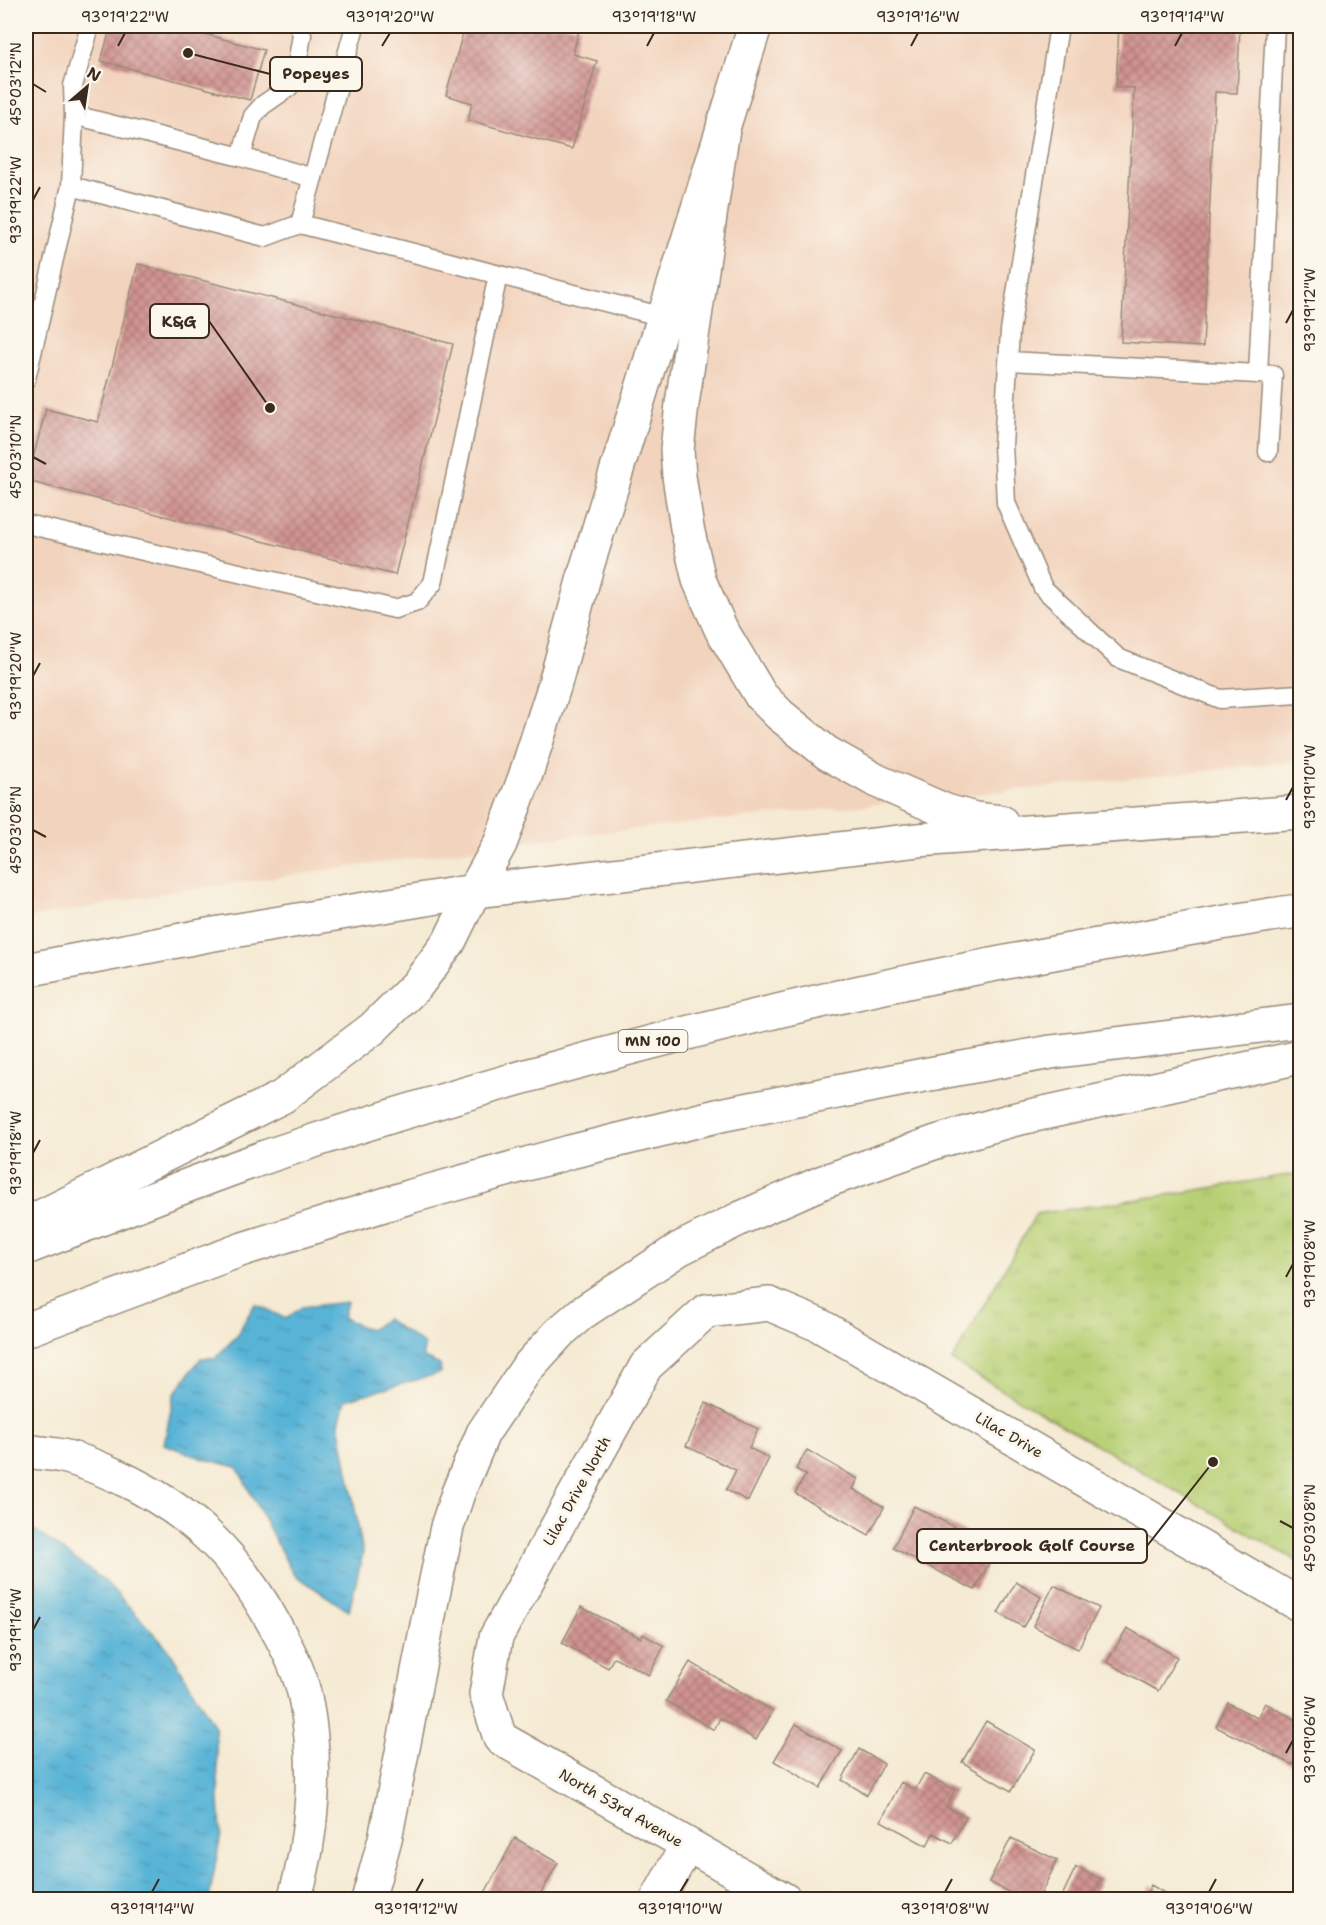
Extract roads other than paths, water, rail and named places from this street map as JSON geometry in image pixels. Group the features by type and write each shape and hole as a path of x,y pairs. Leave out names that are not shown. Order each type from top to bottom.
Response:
{"main road":[{"path":"26,1224 282,1097 372,1029 417,985 449,942 500,844 528,765 554,687 586,570 755,26"},
{"path":"724,122 677,450 687,528 699,580 707,601 737,658 761,696 780,715 827,753 878,781 946,811 975,819 1056,830"},
{"path":"26,970 208,935 474,891 918,840 1300,812"},
{"name":"MN 100","path":"26,1248 278,1153 511,1081 662,1039 988,964 1300,910"},
{"path":"26,1330 243,1249 412,1196 614,1141 725,1114 1040,1054 1300,1021"},
{"path":"368,1899 385,1839 447,1527 458,1493 483,1433 527,1368 559,1333 582,1313 679,1249 741,1218 833,1178 939,1141 1012,1120 1300,1057"},
{"name":"Lilac Drive","path":"706,1311 769,1304 819,1325 1300,1605"},
{"name":"Lilac Drive North","path":"486,1694 496,1637 646,1366 706,1311"},
{"path":"26,1451 62,1456 97,1467 167,1502 215,1540 247,1579 267,1610 296,1667 306,1701 311,1744 311,1818 304,1867 294,1899"},
{"name":"North 53rd Avenue","path":"486,1694 500,1738 785,1899"},
{"path":"657,1899 687,1845"}],"lane":[{"path":"26,379 71,186 73,86 90,26"},
{"path":"241,157 253,116 263,105 289,87 295,76 302,35 299,26"},
{"path":"300,224 355,26"},
{"path":"1059,26 1010,331 1003,445 1006,503 1043,588 1118,658 1220,699 1300,694"},
{"path":"1258,374 1275,26"},
{"path":"74,115 241,157 313,178"},
{"path":"71,186 265,237 300,224 664,317"},
{"path":"26,524 395,609 417,602 434,583 498,275"},
{"path":"1009,361 1273,375 1268,452"}],"water":[{"path":"347,1302 343,1318 370,1330 386,1319 425,1345 422,1357 440,1365 441,1373 345,1400 339,1423 363,1553 349,1611 293,1574 237,1467 204,1459 164,1444 174,1394 201,1358 215,1358 239,1334 255,1304 286,1319 302,1307"},
{"path":"26,1524 106,1582 169,1650 215,1727 221,1834 209,1899 26,1899"}],"place":[{"name":"Popeyes","path":"188,53"},
{"name":"K&G","path":"270,408"},
{"name":"Centerbrook Golf Course","path":"1213,1462"}]}
